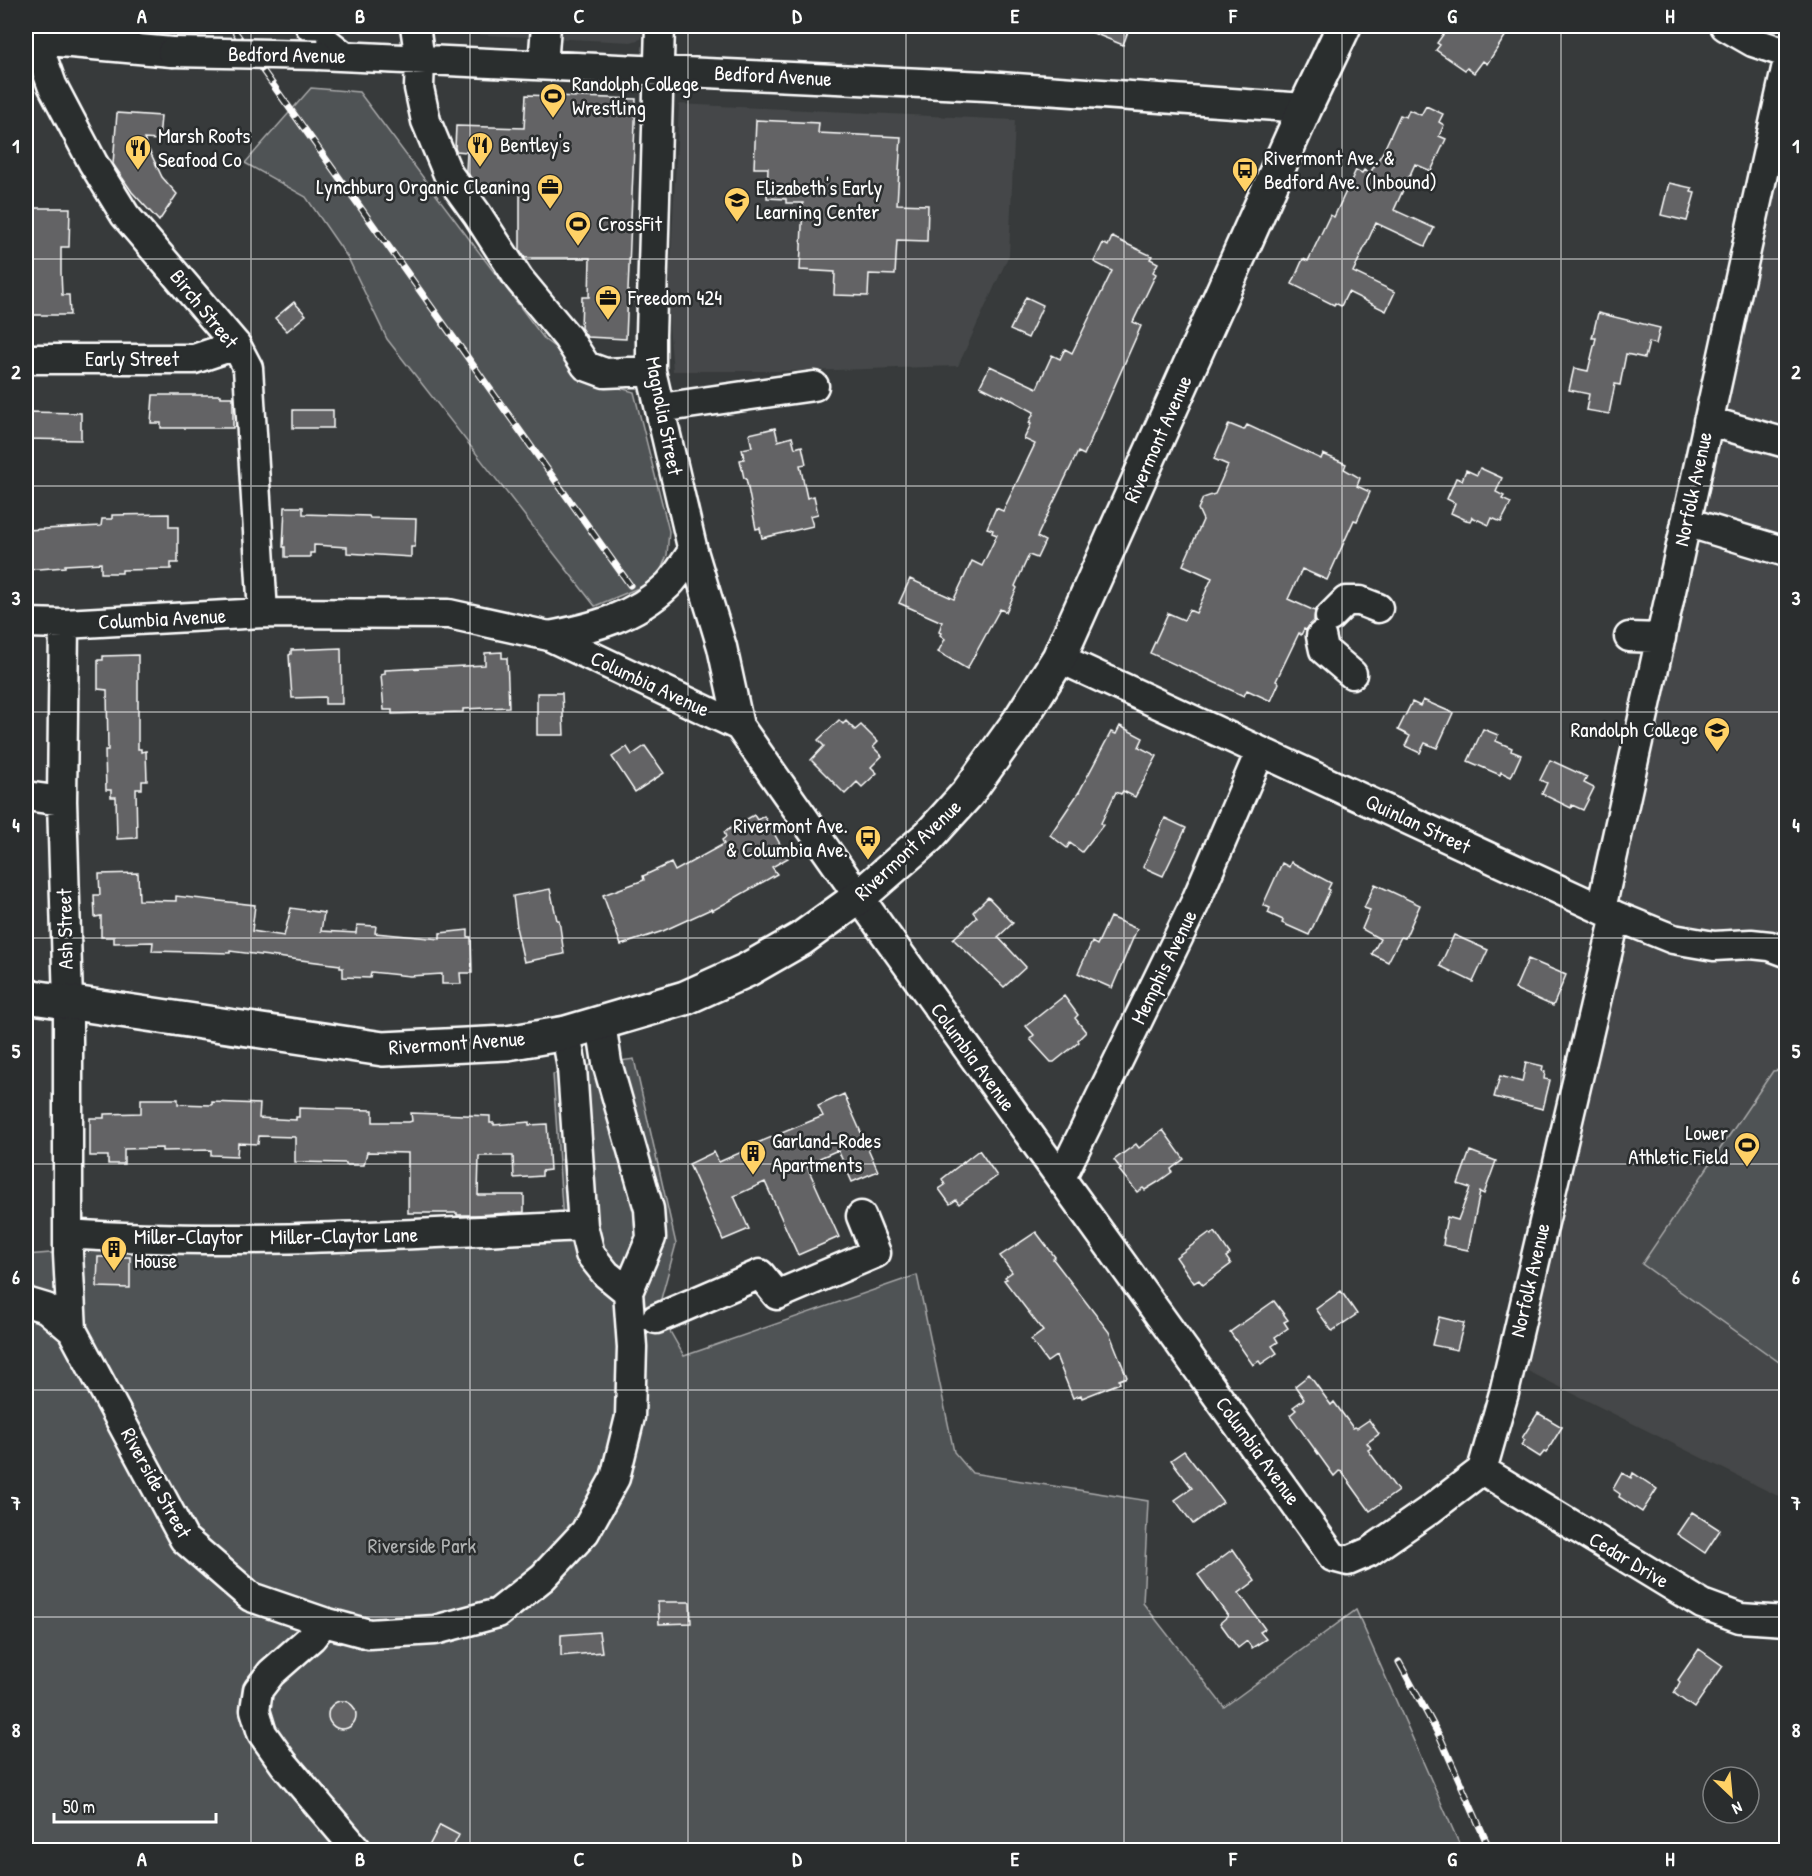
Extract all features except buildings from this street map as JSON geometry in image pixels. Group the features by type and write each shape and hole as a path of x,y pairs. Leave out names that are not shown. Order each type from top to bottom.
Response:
{"main road":[{"name":"Rivermont Avenue","path":"26,996 383,1049 507,1043 566,1032 685,998 747,970 801,939 860,897 929,836 967,794 1018,723 1059,658 1305,108 1344,26"}],"street":[{"path":"310,26 320,37 331,56"},
{"path":"415,26 420,60 419,88 426,121 448,174 519,279 567,337 586,366 605,373 651,371"},
{"path":"543,65 546,26"},
{"name":"Magnolia Street","path":"660,26 657,71 651,371 693,551 722,647 739,726"},
{"path":"1725,26 1753,42 1786,53"},
{"name":"Bedford Avenue","path":"30,35 171,52 331,56 986,86 1305,108"},
{"name":"Birch Street","path":"30,35 52,85 93,163 125,215 236,345 249,368 263,614"},
{"name":"Norfolk Avenue","path":"1482,1470 1504,1393 1609,912 1661,638 1786,69"},
{"name":"Early Street","path":"26,359 194,358 236,345"},
{"path":"660,408 814,386"},
{"path":"1708,421 1786,443"},
{"path":"1686,522 1786,552"},
{"name":"Columbia Avenue","path":"549,636 590,628 633,611 668,584 693,551"},
{"path":"1352,674 1324,650 1325,627 1346,601 1360,601 1378,608"},
{"name":"Columbia Avenue","path":"26,623 64,624 263,614 449,614 549,636 739,726 1333,1557 1348,1561 1369,1552 1482,1470"},
{"name":"Ash Street","path":"64,624 62,801 68,1002 68,1234"},
{"path":"1629,637 1661,638"},
{"name":"Quinlan Street","path":"1059,658 1672,939 1714,946 1751,944 1770,946 1786,952"},
{"name":"Memphis Avenue","path":"1061,1178 1195,903 1260,752"},
{"path":"26,796 62,801"},
{"path":"566,1032 573,1068 583,1226 591,1254 606,1274 628,1292 651,1238 649,1209 607,1063 600,1023"},
{"path":"656,1319 760,1275 777,1295 876,1252 861,1216"},
{"name":"Miller-Claytor Lane","path":"68,1234 136,1239 357,1238 583,1226"},
{"name":"Riverside Street","path":"68,1234 72,1330 184,1539 251,1597 324,1622 369,1634 435,1630 498,1612 543,1576 585,1532 615,1478 630,1418 632,1347 628,1292"},
{"path":"26,1302 46,1308 72,1330"},
{"name":"Cedar Drive","path":"1482,1470 1702,1604 1740,1618 1786,1621"},
{"path":"324,1622 312,1637 271,1673 258,1690 255,1710 262,1733 284,1764 357,1851"}],"shaded area":[{"path":"169,26 217,26 221,32"},
{"path":"338,26 645,26 641,39 631,42 339,28"},
{"name":"Elizabeth's Early Learning Center","path":"679,104 1015,120 1009,255 958,366 807,371 673,371 668,314","holes":["756,120 818,123 818,133 900,137 897,204 928,206 927,241 897,240 895,275 869,274 868,296 834,295 835,272 800,269 803,203 786,203 786,199 767,198 768,168 755,168"]},
{"name":"Randolph College","path":"1786,145 1786,1500 1508,1361"}],"green space":[{"path":"311,88 359,92 545,340 603,383 634,392 669,531 667,555 659,575 643,586 595,606 387,339 348,258 306,197 245,163"},
{"name":"Riverside Park","path":"634,1059 676,1244 658,1310 684,1356 917,1275 954,1452 972,1473 1148,1501 1143,1603 1224,1707 1356,1610 1462,1850 26,1850 26,1255 76,1251 564,1237 553,1074 572,1070 572,1068"},
{"name":"Lower Athletic Field","path":"1786,1069 1786,1367 1642,1264 1773,1071"}],"railway":[{"path":"231,26 630,585"},
{"path":"1399,1662 1441,1739 1490,1850"}],"place":[{"name":"Randolph College Wrestling","path":"553,119"},
{"name":"Bentley's","path":"480,168"},
{"name":"Marsh Roots Seafood Co","path":"138,171"},
{"name":"Rivermont Ave. & Bedford Ave. (Inbound)","path":"1245,193"},
{"name":"Lynchburg Organic Cleaning","path":"550,210"},
{"name":"Elizabeth's Early Learning Center","path":"737,223"},
{"name":"CrossFit","path":"578,247"},
{"name":"Freedom 424","path":"608,321"},
{"name":"Randolph College","path":"1717,753"},
{"name":"Rivermont Ave. & Columbia Ave.","path":"868,861"},
{"name":"Lower Athletic Field","path":"1747,1168"},
{"name":"Garland-Rodes Apartments","path":"753,1176"},
{"name":"Miller-Claytor House","path":"114,1272"}]}
